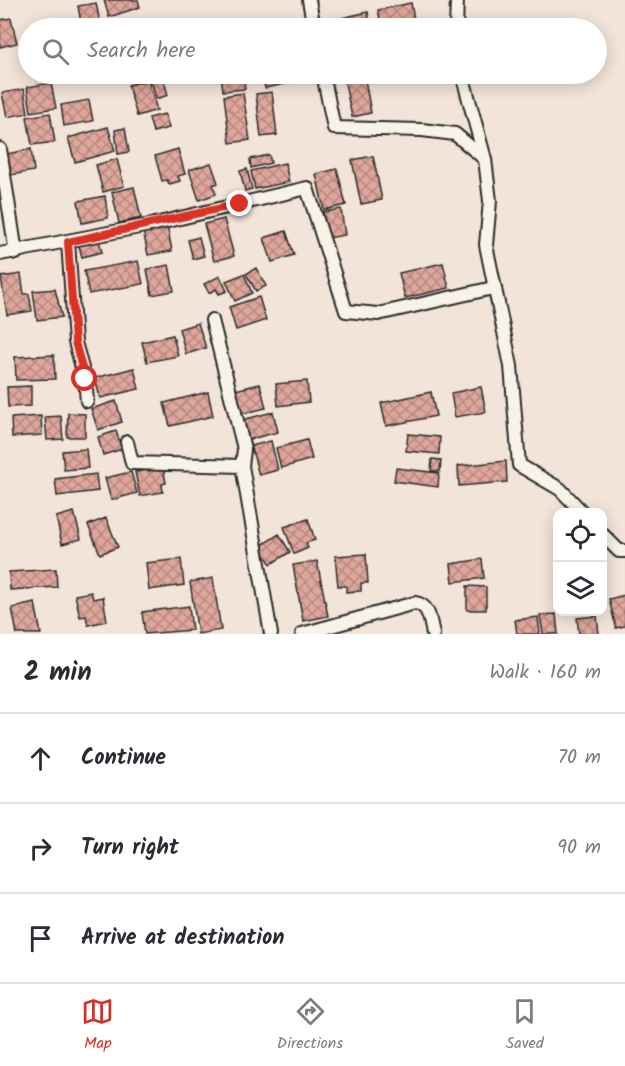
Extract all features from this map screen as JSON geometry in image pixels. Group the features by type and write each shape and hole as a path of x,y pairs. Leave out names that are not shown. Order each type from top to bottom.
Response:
{"street":[{"path":"309,0 312,18"},
{"path":"456,18 457,0"},
{"path":"325,84 334,128 422,130 455,134 485,159"},
{"path":"465,84 485,159 490,201 486,245 511,366 519,465 560,489 577,508"},
{"path":"0,149 16,253"},
{"path":"0,254 68,242 307,188 346,311 378,314 494,288"},
{"path":"68,242 75,342 85,379 87,401"},
{"path":"212,321 244,449 242,466 271,634"},
{"path":"127,442 132,463 242,466"},
{"path":"607,538 619,551 625,551"},
{"path":"302,634 415,603 422,604 427,610 433,634"}],"building":[{"path":"104,0 138,0 140,7 109,17"},
{"path":"96,3 99,18 80,18 78,6"},
{"path":"411,3 414,18 380,18 378,10"},
{"path":"368,12 369,18 341,18"},
{"path":"11,18 17,43 0,47 0,20"},
{"path":"51,84 56,108 31,112 27,87"},
{"path":"149,84 157,110 137,116 128,85"},
{"path":"152,84 165,84 168,95 156,99"},
{"path":"222,84 244,84 245,89 223,91"},
{"path":"264,84 284,84 265,88"},
{"path":"345,84 366,84 371,113 352,117"},
{"path":"24,89 28,113 7,117 2,93"},
{"path":"272,92 277,135 261,137 256,94"},
{"path":"243,93 250,140 230,143 224,96"},
{"path":"89,100 93,121 64,126 61,105"},
{"path":"50,113 55,142 32,145 27,117"},
{"path":"165,114 169,128 153,132 149,118"},
{"path":"108,127 115,151 75,162 68,138"},
{"path":"125,128 129,152 118,154 115,130"},
{"path":"31,149 34,171 11,175 7,154"},
{"path":"178,149 185,174 178,176 180,181 169,184 167,180 162,181 155,156"},
{"path":"269,155 271,163 251,168 250,159"},
{"path":"373,156 382,200 361,204 352,160"},
{"path":"117,159 124,186 103,192 96,165"},
{"path":"211,163 218,183 213,185 216,194 199,200 189,170"},
{"path":"285,163 289,182 255,189 251,171"},
{"path":"247,169 252,189 245,191 240,171"},
{"path":"337,169 346,205 324,210 316,174"},
{"path":"134,187 141,218 119,223 112,192"},
{"path":"105,196 108,218 82,223 78,201"},
{"path":"341,209 345,235 328,238 323,212"},
{"path":"224,219 234,256 214,261 204,224"},
{"path":"167,225 172,251 148,255 143,230"},
{"path":"286,231 294,255 272,262 264,238"},
{"path":"98,237 102,252 82,257 78,242"},
{"path":"199,237 204,256 193,259 188,240"},
{"path":"138,261 143,284 89,294 84,271"},
{"path":"443,263 449,288 405,298 399,273"},
{"path":"169,265 174,291 152,295 147,269"},
{"path":"256,268 266,286 256,291 246,274"},
{"path":"21,274 24,294 29,294 32,311 7,315 1,277"},
{"path":"244,274 252,293 235,301 226,281"},
{"path":"220,276 227,291 219,294 216,289 209,293 204,284"},
{"path":"55,289 62,317 37,320 33,291"},
{"path":"259,297 266,320 236,330 229,307"},
{"path":"198,323 206,348 186,354 179,329"},
{"path":"173,335 178,356 147,362 142,342"},
{"path":"54,355 55,379 16,380 15,357"},
{"path":"134,368 139,389 100,398 95,378"},
{"path":"307,381 309,402 278,406 276,384"},
{"path":"260,384 266,408 241,414 235,390"},
{"path":"31,386 31,406 8,407 7,387"},
{"path":"481,387 486,412 455,417 451,393"},
{"path":"208,392 213,416 170,426 164,403"},
{"path":"431,392 436,416 386,426 381,403"},
{"path":"116,401 122,422 98,430 91,409"},
{"path":"273,412 278,432 247,440 242,420"},
{"path":"68,413 85,414 85,437 67,437"},
{"path":"41,416 42,435 12,437 11,418"},
{"path":"61,416 63,439 47,440 45,417"},
{"path":"116,431 122,449 103,455 98,437"},
{"path":"408,434 440,437 439,454 406,451"},
{"path":"307,440 312,459 281,468 276,448"},
{"path":"271,441 278,470 259,475 251,446"},
{"path":"86,449 88,468 64,470 62,451"},
{"path":"432,459 441,460 440,471 431,471"},
{"path":"506,461 507,482 459,486 458,466"},
{"path":"163,467 166,483 162,484 163,492 140,496 135,472"},
{"path":"396,468 439,473 438,487 394,481"},
{"path":"131,472 137,493 111,500 105,478"},
{"path":"96,474 98,491 57,496 55,479"},
{"path":"74,512 81,539 62,544 56,517"},
{"path":"106,518 118,547 100,554 88,525"},
{"path":"308,519 315,540 306,543 308,548 294,554 284,527"},
{"path":"279,534 290,552 271,564 259,547"},
{"path":"366,554 368,583 361,583 361,591 346,592 346,586 338,586 335,556"},
{"path":"181,559 184,585 149,590 146,563"},
{"path":"482,559 484,578 453,582 451,564"},
{"path":"317,561 328,616 303,621 293,565"},
{"path":"56,569 57,587 10,590 9,572"},
{"path":"213,578 221,630 198,634 190,582"},
{"path":"467,586 486,587 486,610 467,610"},
{"path":"91,592 93,599 103,597 107,621 88,625 86,616 80,617 75,595"},
{"path":"625,595 625,626 616,628 609,599"},
{"path":"35,603 41,634 17,634 12,608"},
{"path":"189,606 192,630 145,634 142,612"},
{"path":"540,615 556,616 558,634 543,634"},
{"path":"597,616 599,634 579,634 577,618"},
{"path":"538,617 540,634 517,634 515,620"}],"route":[{"path":"85,379 75,342 68,242 240,204"}]}
